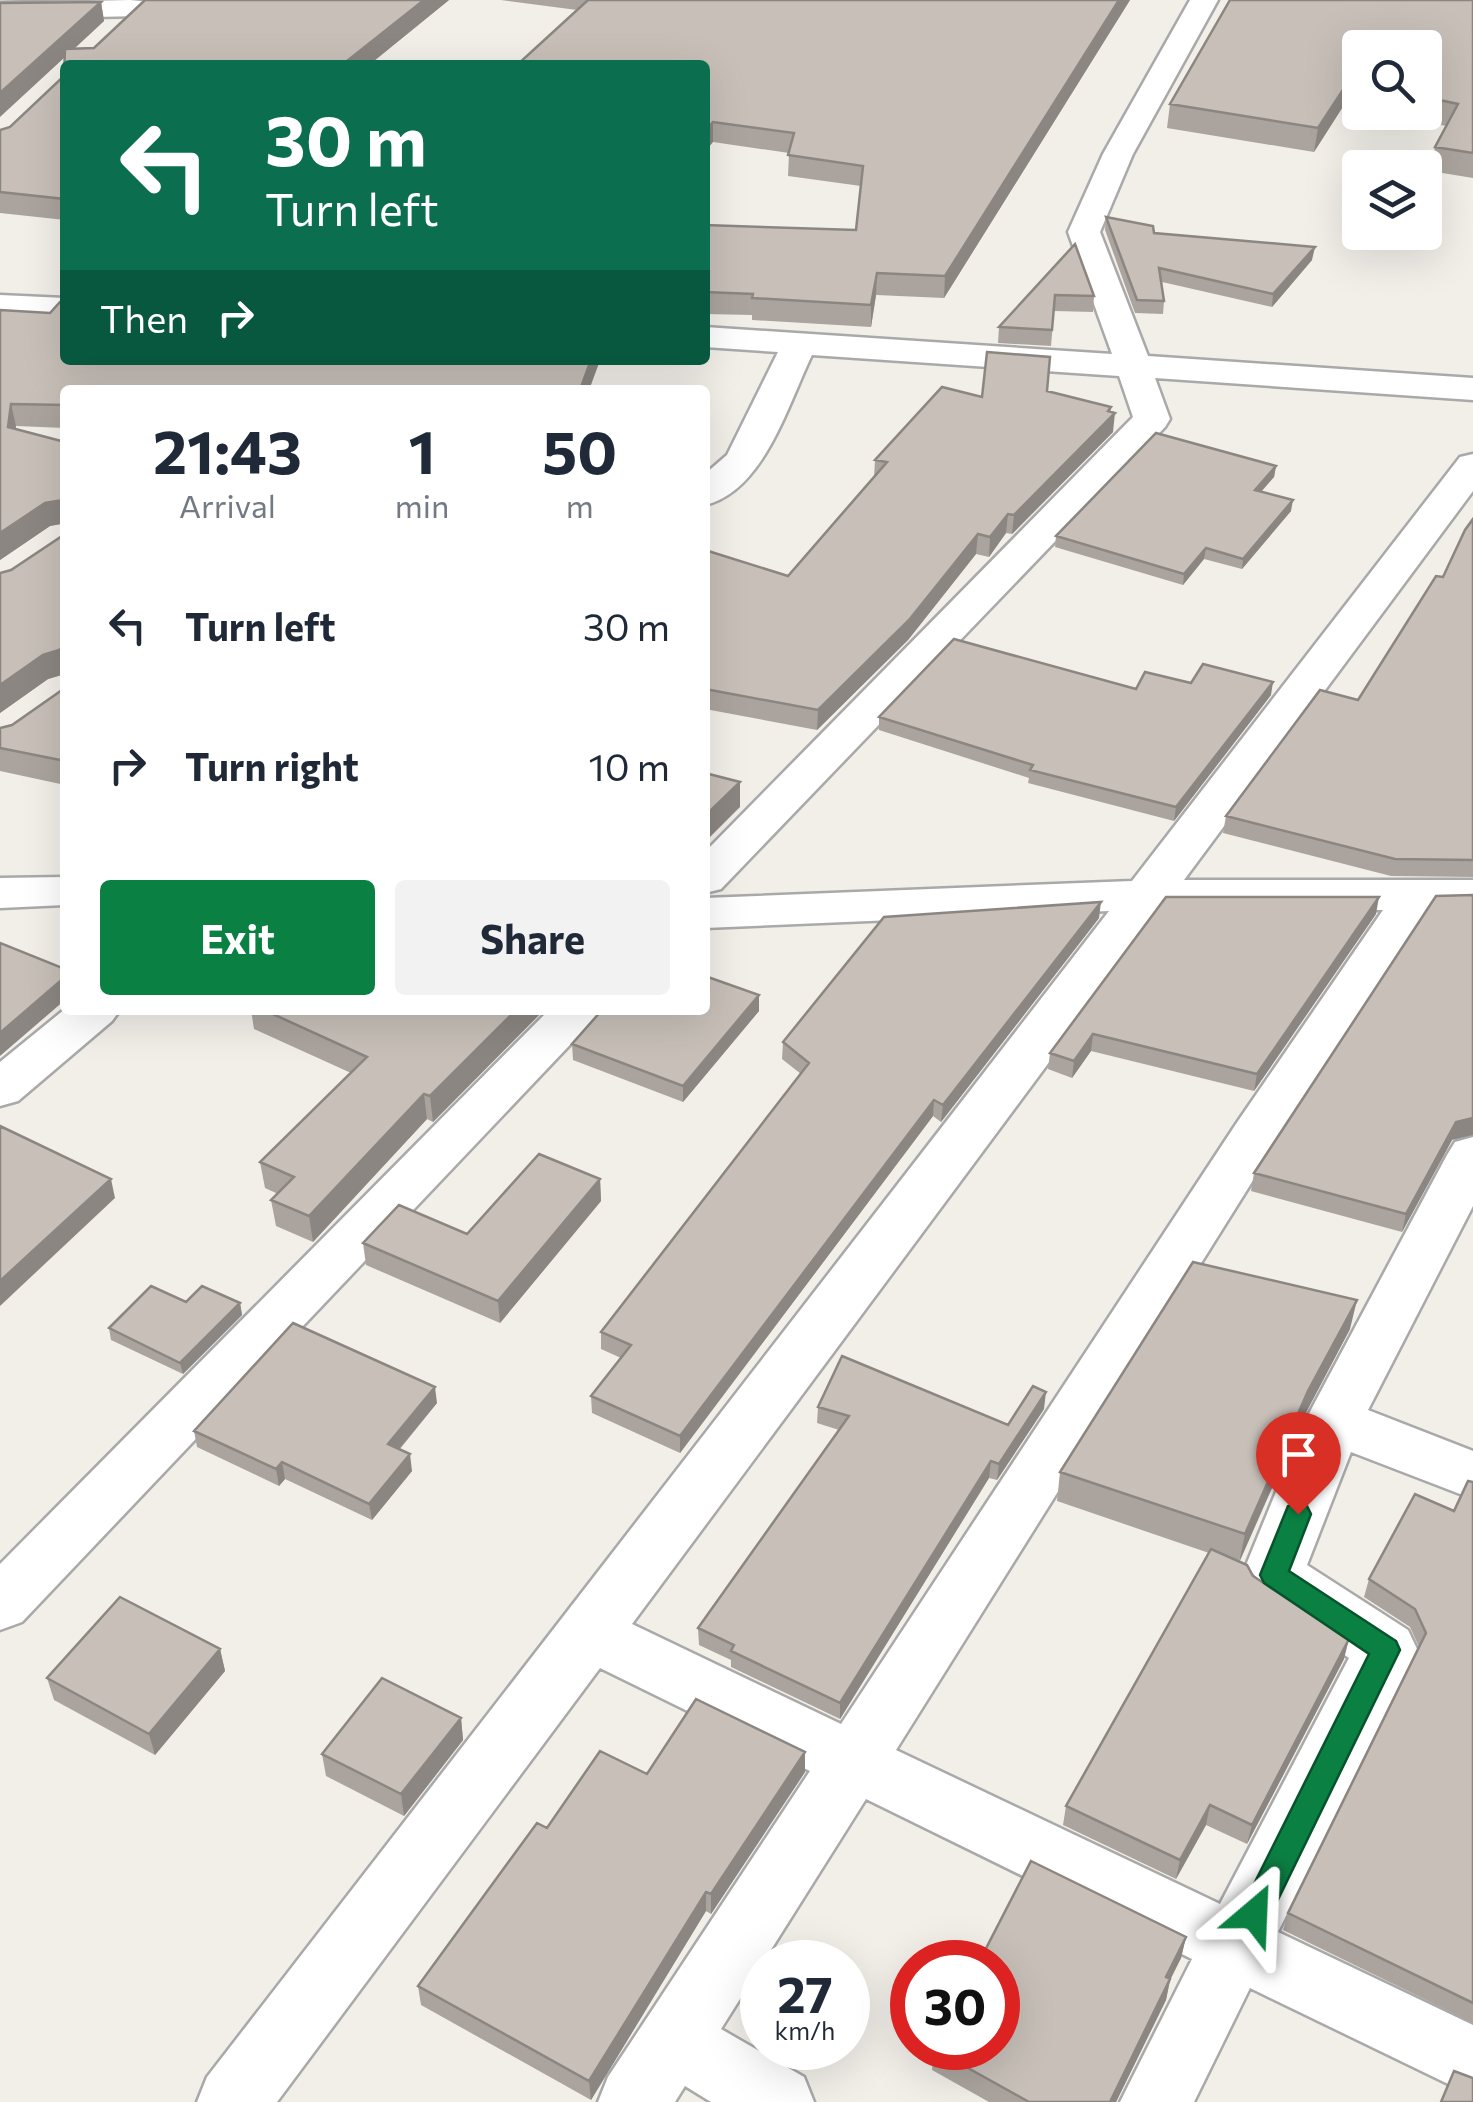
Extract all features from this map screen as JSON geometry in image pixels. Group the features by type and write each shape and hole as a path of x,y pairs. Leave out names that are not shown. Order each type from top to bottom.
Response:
{"street":[{"path":"710,874 1152,419 1131,363 1112,288 1084,232 1118,154 1204,0"},
{"path":"0,11 145,4"},
{"path":"114,32 145,4"},
{"path":"0,305 60,308"},
{"path":"710,337 801,340 1473,389"},
{"path":"710,490 743,460 801,340"},
{"path":"234,2102 1473,466"},
{"path":"0,893 60,891"},
{"path":"710,912 1148,895 1445,894"},
{"path":"634,2102 1254,1136 1445,894"},
{"path":"0,1090 89,1015"},
{"path":"0,1604 573,1015"},
{"path":"1156,2102 1386,1650 1274,1575 1334,1422 1473,1154"},
{"path":"1334,1422 1473,1476"},
{"path":"589,1634 1473,2060"},
{"path":"674,2040 778,2102"}],"building":[{"path":"145,0 424,0 348,60 65,60 65,49 94,48"},
{"path":"588,0 1119,0 945,276 877,273 871,305 710,292 710,225 856,230 863,166 788,155 794,133 713,122 710,125 710,60 522,60"},
{"path":"1230,0 1473,0 1473,153 1435,147 1458,104 1442,101 1442,30 1342,30 1342,91 1318,128 1170,104"},
{"path":"101,2 0,93 0,3"},
{"path":"60,80 60,198 0,192 0,130 10,127"},
{"path":"1106,217 1153,226 1154,233 1315,247 1273,294 1159,268 1164,301 1137,300"},
{"path":"1075,244 1094,296 1055,295 1052,330 999,327"},
{"path":"60,302 60,365 589,365 582,385 60,385 60,405 11,404 8,427 60,441 60,500 45,503 0,533 0,310 50,313"},
{"path":"987,352 1050,357 1047,391 1111,407 1108,411 1115,413 1014,515 1008,514 990,537 978,534 909,620 818,710 710,690 710,552 788,576 887,462 875,460 942,387 982,397"},
{"path":"1156,433 1276,466 1255,490 1293,500 1243,559 1206,548 1184,574 1056,536"},
{"path":"1473,519 1473,860 1395,859 1226,816 1320,690 1358,700 1436,576 1443,577"},
{"path":"60,537 60,649 43,655 0,685 0,573 11,570"},
{"path":"954,639 1136,689 1145,672 1191,683 1203,664 1273,682 1176,807 1030,770 1033,765 879,717"},
{"path":"60,691 60,760 0,748 0,728 12,725"},
{"path":"710,774 740,782 710,811"},
{"path":"1473,895 1473,1118 1456,1122 1406,1214 1254,1173 1436,896"},
{"path":"1166,897 1379,897 1257,1074 1093,1034 1074,1061 1050,1053"},
{"path":"1101,902 943,1105 934,1100 680,1436 591,1396 631,1345 601,1332 809,1063 783,1042 884,917"},
{"path":"0,943 60,967 60,981 0,1033"},
{"path":"710,978 759,995 683,1086 572,1044 598,1015 710,1015"},
{"path":"275,1015 511,1015 430,1096 424,1094 309,1216 271,1200 294,1177 260,1162 367,1057"},
{"path":"0,1126 111,1179 0,1281"},
{"path":"539,1154 600,1179 498,1301 363,1243 399,1205 467,1234"},
{"path":"1193,1262 1357,1300 1308,1391 1245,1534 1060,1472"},
{"path":"151,1286 186,1302 202,1286 240,1303 180,1363 109,1328"},
{"path":"293,1323 435,1387 388,1444 410,1454 369,1504 282,1462 276,1469 194,1431"},
{"path":"842,1356 1008,1425 1033,1386 1046,1392 999,1464 991,1461 840,1703 731,1651 734,1645 698,1628 849,1416 818,1407"},
{"path":"1468,1481 1473,1482 1473,2003 1288,1913 1426,1633 1415,1609 1369,1579 1415,1494 1454,1511"},
{"path":"1211,1549 1247,1565 1253,1576 1349,1639 1252,1825 1210,1805 1180,1860 1066,1806"},
{"path":"120,1597 220,1649 149,1734 47,1678"},
{"path":"382,1678 461,1718 401,1794 322,1754"},
{"path":"696,1699 805,1752 711,1894 706,1892 589,2081 418,1986 537,1823 547,1828 600,1751 647,1774"},
{"path":"1031,1861 1186,1937 1166,1977 1170,1979 1110,2102 1029,2102 972,2070 1020,2070 1020,1940 990,1940"},
{"path":"1454,2071 1473,2078 1473,2102 1441,2102"}],"route":[{"path":"1254,1914 1386,1650 1274,1575 1298,1514"}]}
